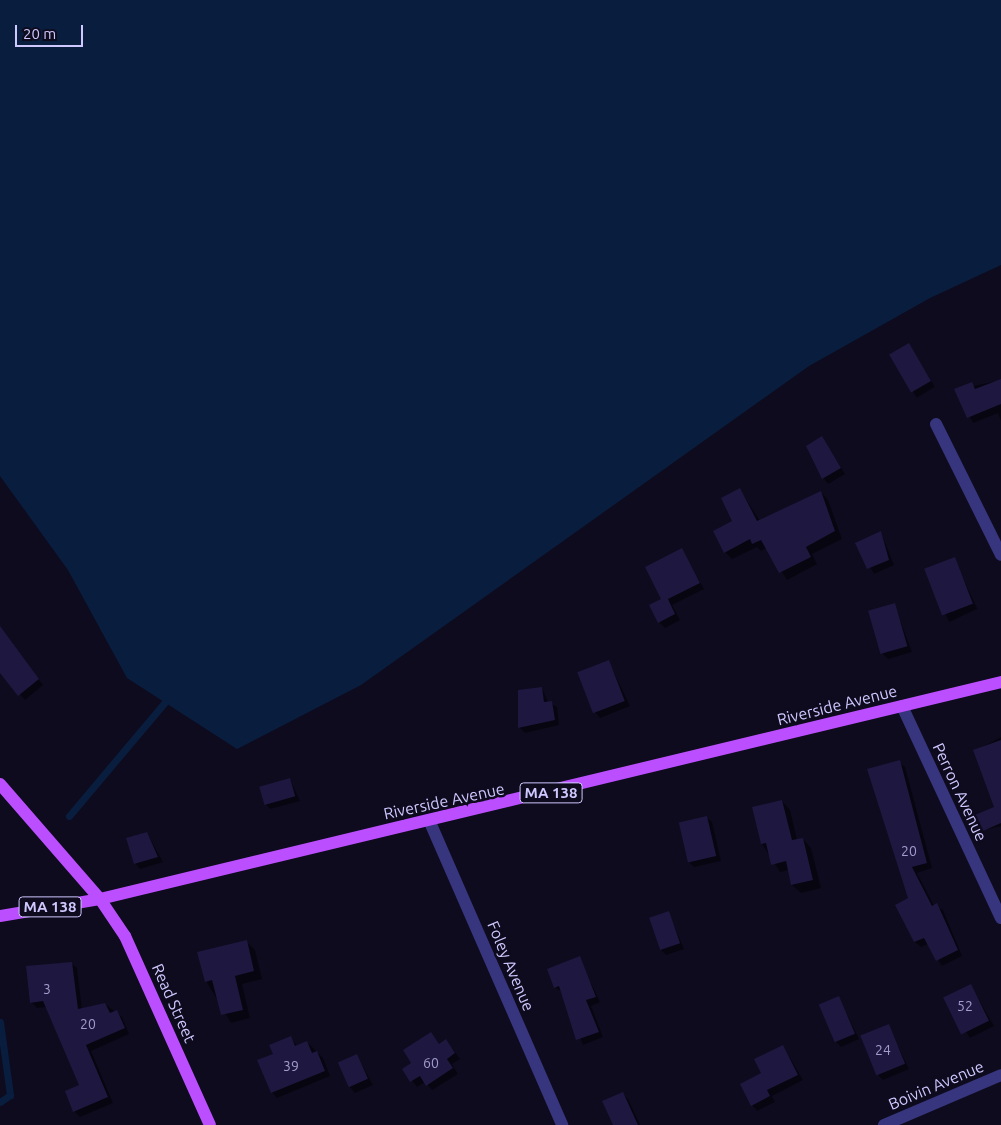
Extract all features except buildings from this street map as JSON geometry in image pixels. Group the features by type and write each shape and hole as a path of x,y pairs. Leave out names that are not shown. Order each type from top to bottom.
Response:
{"main road":[{"name":"Riverside Avenue","path":"100,899 1001,682"},
{"path":"0,784 100,899"},
{"name":"MA 138","path":"0,916 100,899"},
{"name":"Read Street","path":"100,899 135,952 210,1125"}],"street":[{"path":"936,424 1001,555"},
{"name":"Perron Avenue","path":"902,706 1001,918"},
{"name":"Foley Avenue","path":"429,820 562,1125"},
{"name":"Boivin Avenue","path":"884,1125 1001,1075"}],"water":[{"path":"0,0 1001,0 1001,265 930,298 809,366 361,685 237,749 127,678 68,570 0,476"}],"waterway":[{"path":"69,816 170,696"},
{"path":"0,1022 10,1095 0,1102"}]}
